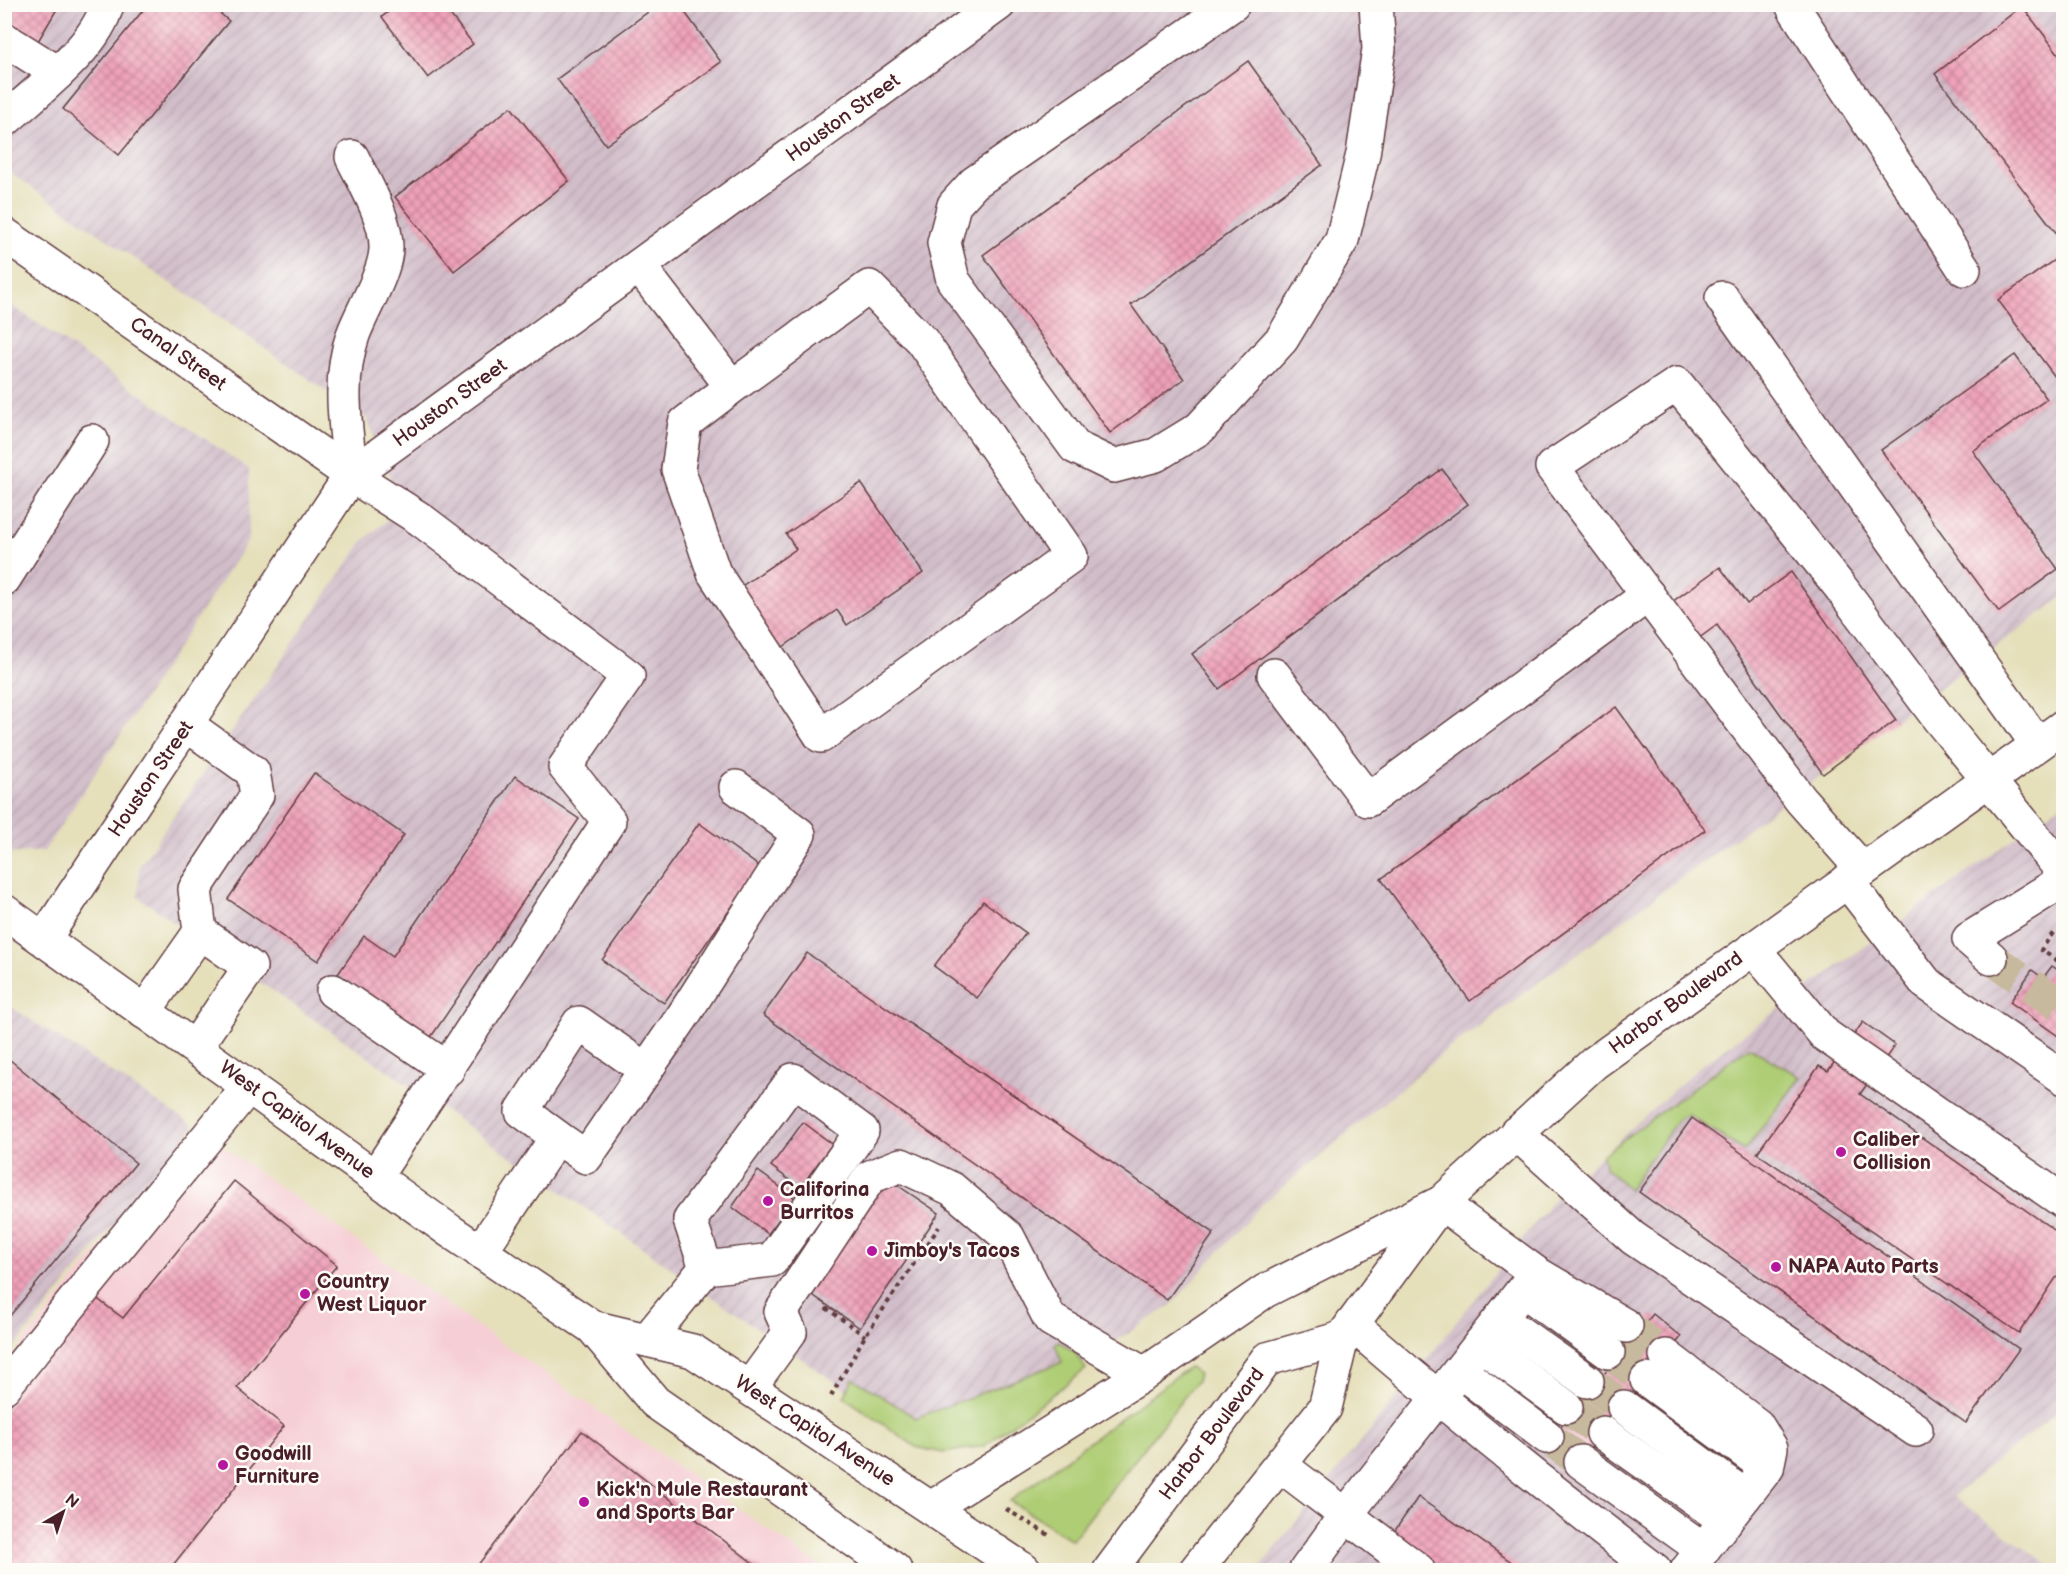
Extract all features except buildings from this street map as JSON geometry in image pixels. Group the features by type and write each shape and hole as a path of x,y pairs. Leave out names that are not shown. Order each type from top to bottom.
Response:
{"main road":[{"path":"4,121 81,50 105,16 107,4"},
{"path":"1233,4 974,183 954,205 944,243 953,280 1075,447 1114,466 1156,455 1200,428 1282,339 1342,240 1364,153 1379,49 1376,4"},
{"path":"1796,4 1793,7 1964,269"},
{"name":"Houston Street","path":"44,939 351,475 988,8"},
{"path":"4,39 58,72"},
{"path":"351,475 342,385 353,336 383,265 386,247 383,227 352,157"},
{"name":"Canal Street","path":"4,234 351,475 420,519 628,676 565,767 609,821 448,1070"},
{"path":"639,266 732,387"},
{"path":"869,287 922,341 1071,556 821,736 714,573 678,469 685,423 732,387 869,287"},
{"path":"1722,298 2037,744"},
{"path":"2064,873 1939,719 1842,588 1677,384 1552,467 1801,800 1926,983 2064,1078"},
{"path":"4,579 92,441"},
{"path":"1274,675 1368,800 1648,595"},
{"path":"144,1012 200,932 195,889 257,795 253,772 187,725"},
{"name":"Harbor Boulevard","path":"1196,1570 1325,1408 1347,1331 1441,1203 1594,1063 2064,726"},
{"path":"646,1070 579,1023 522,1111 586,1157 646,1070 799,834 736,787"},
{"path":"1991,958 1969,939 2064,879"},
{"name":"West Capitol Avenue","path":"4,911 144,1012 196,1046 480,1252 592,1327 655,1402 895,1570"},
{"path":"196,1046 250,967 200,932"},
{"path":"1753,948 1825,1035 2064,1202"},
{"path":"333,991 448,1070 375,1177"},
{"path":"647,1340 705,1268 772,1260 862,1131 793,1080 690,1220 705,1268"},
{"path":"4,1387 249,1086"},
{"path":"1516,1133 1633,1238 1916,1430"},
{"path":"480,1252 557,1137"},
{"path":"750,1387 790,1332 782,1312 870,1177 901,1164 952,1190 1008,1237 1050,1319 1144,1374"},
{"path":"931,1508 1144,1374 1265,1291 1441,1203 1529,1281 1617,1339"},
{"path":"1306,1570 1345,1516 1529,1281"},
{"name":"West Capitol Avenue","path":"592,1327 693,1351 1024,1570"},
{"path":"1347,1331 1438,1398 1655,1570"},
{"name":"Harbor Boulevard","path":"1110,1570 1267,1359 1347,1331"},
{"path":"1490,1331 1587,1382"},
{"path":"1490,1331 1566,1407"},
{"path":"1581,1462 1695,1560 1767,1468 1772,1448 1758,1425 1657,1368"},
{"path":"1460,1371 1547,1437"},
{"path":"1624,1407 1745,1496"},
{"path":"1603,1433 1726,1521"},
{"path":"1280,1465 1345,1516 1385,1561 1418,1570"}],"path":[{"path":"2058,926 2041,950 2064,965"},
{"path":"831,1396 865,1336 944,1219"},
{"path":"820,1304 865,1336"},
{"path":"1006,1509 1052,1537"}],"shaded area":[{"path":"5,5 2063,5 2063,597 1449,1048 1260,1206 1170,1306 960,1442 917,1439 138,897 139,867 363,541 402,508 367,419 5,169"},
{"path":"5,301 249,469 249,539 44,851 5,854"},
{"path":"2063,803 2063,1407 1953,1496 2056,1570 1258,1570 1557,1196 1699,1067"},
{"path":"5,1003 194,1126 5,1359"},
{"path":"197,1129 825,1570 5,1570 5,1365"}],"green space":[{"path":"1749,1047 1801,1077 1744,1151 1688,1114 1678,1119 1629,1189 1605,1168 1604,1159 1601,1156"},
{"path":"1058,1341 1075,1352 1086,1369 984,1446 943,1453 916,1447 844,1397 853,1378 916,1418 1062,1362 1055,1344"},
{"path":"1189,1367 1199,1374 1197,1381 1072,1540 1010,1501"}],"tunnel":[{"path":"1991,958 2064,1008"},
{"path":"1626,1326 1666,1356"},
{"path":"1608,1352 1647,1380"},
{"path":"1587,1381 1624,1407"},
{"path":"1566,1407 1603,1433"},
{"path":"1547,1437 1581,1462"}],"place":[{"name":"Caliber Collision","path":"1841,1152"},
{"name":"Califorina Burritos","path":"768,1201"},
{"name":"Jimboy's Tacos","path":"872,1251"},
{"name":"NAPA Auto Parts","path":"1776,1267"},
{"name":"Country West Liquor","path":"305,1294"},
{"name":"Goodwill Furniture","path":"223,1465"},
{"name":"Kick'n Mule Restaurant and Sports Bar","path":"584,1502"}]}
